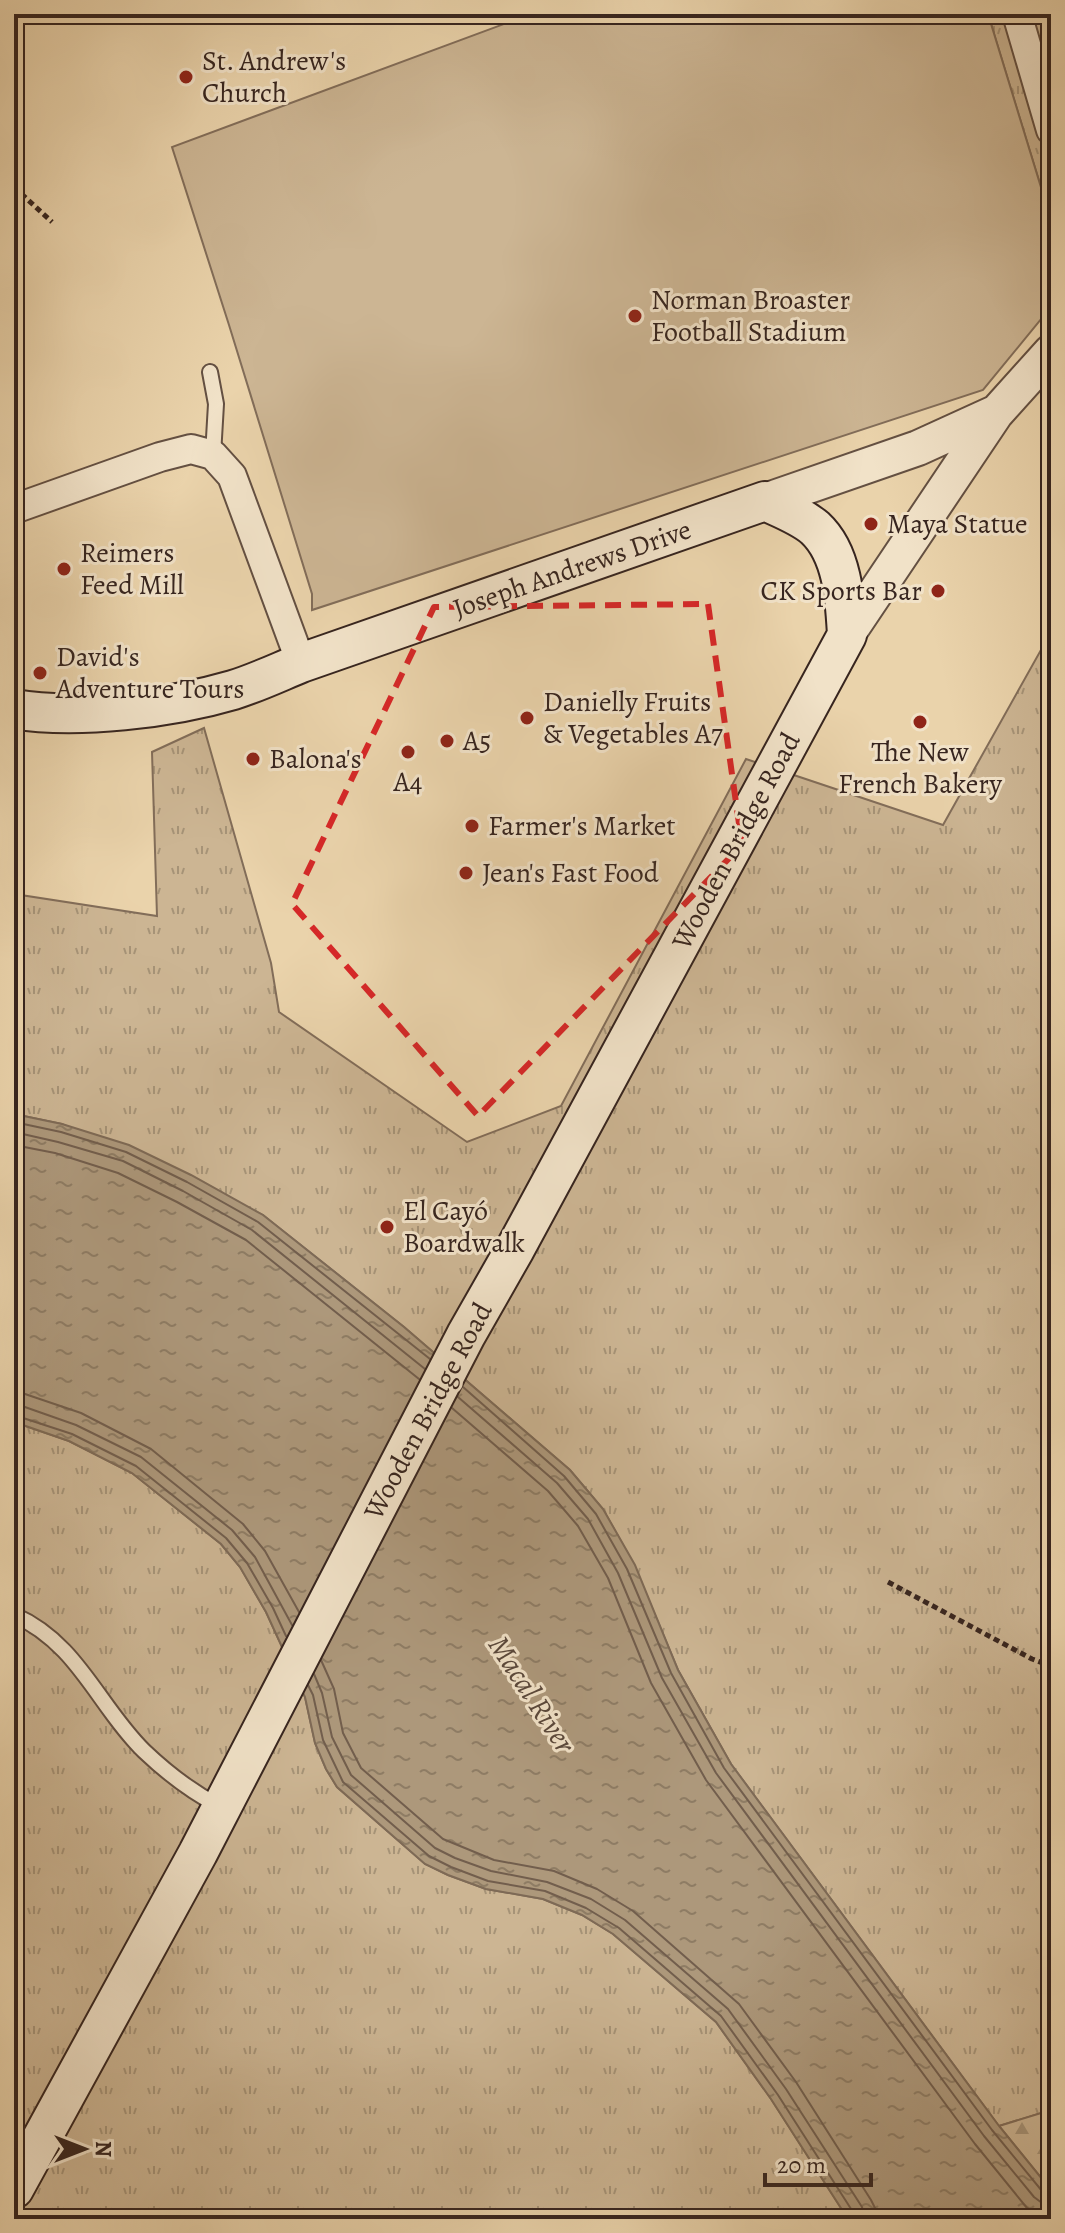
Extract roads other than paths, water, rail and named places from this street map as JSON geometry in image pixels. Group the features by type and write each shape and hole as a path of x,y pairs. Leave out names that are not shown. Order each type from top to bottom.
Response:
{"main road":[{"path":"765,501 798,516 817,530 832,552 841,578 847,635"},
{"name":"Joseph Andrews Drive","path":"14,709 61,713 108,710 191,701 236,689 301,663 765,501"},
{"name":"Wooden Bridge Road","path":"14,2189 221,1808 466,1335 847,635"}],"street":[{"path":"1017,14 1045,90 1051,130"},
{"name":"Joseph Andrews Drive","path":"765,501 918,448 997,412 1051,352"},
{"path":"847,635 997,412"},
{"path":"14,509 160,457 191,449 213,455 232,476 301,663"}],"lane":[{"path":"210,372 216,404 213,455"},
{"path":"14,1615 31,1622 71,1656 143,1751 203,1798 221,1808"}],"water":[{"name":"Macal River","path":"14,1114 62,1124 129,1145 263,1215 404,1327 570,1470 603,1509 635,1565 678,1670 731,1764 999,2126 1051,2190 1051,2219 848,2219 771,2099 716,2022 613,1934 582,1915 543,1899 486,1889 425,1864 337,1787 315,1743 305,1697 266,1612 240,1567 221,1544 132,1473 69,1441 14,1422"}],"place":[{"name":"St. Andrew's Church","path":"186,77"},
{"name":"Norman Broaster Football Stadium","path":"635,316"},
{"name":"Maya Statue","path":"871,524"},
{"name":"Reimers Feed Mill","path":"64,569"},
{"name":"CK Sports Bar","path":"938,591"},
{"name":"David's Adventure Tours","path":"40,673"},
{"name":"Danielly Fruits & Vegetables A7","path":"527,718"},
{"name":"The New French Bakery","path":"920,722"},
{"name":"A5","path":"447,741"},
{"name":"A4","path":"408,752"},
{"name":"Balona's","path":"253,759"},
{"name":"Farmer's Market","path":"472,826"},
{"name":"Jean's Fast Food","path":"466,873"},
{"name":"El Cayó Boardwalk","path":"387,1227"}]}
